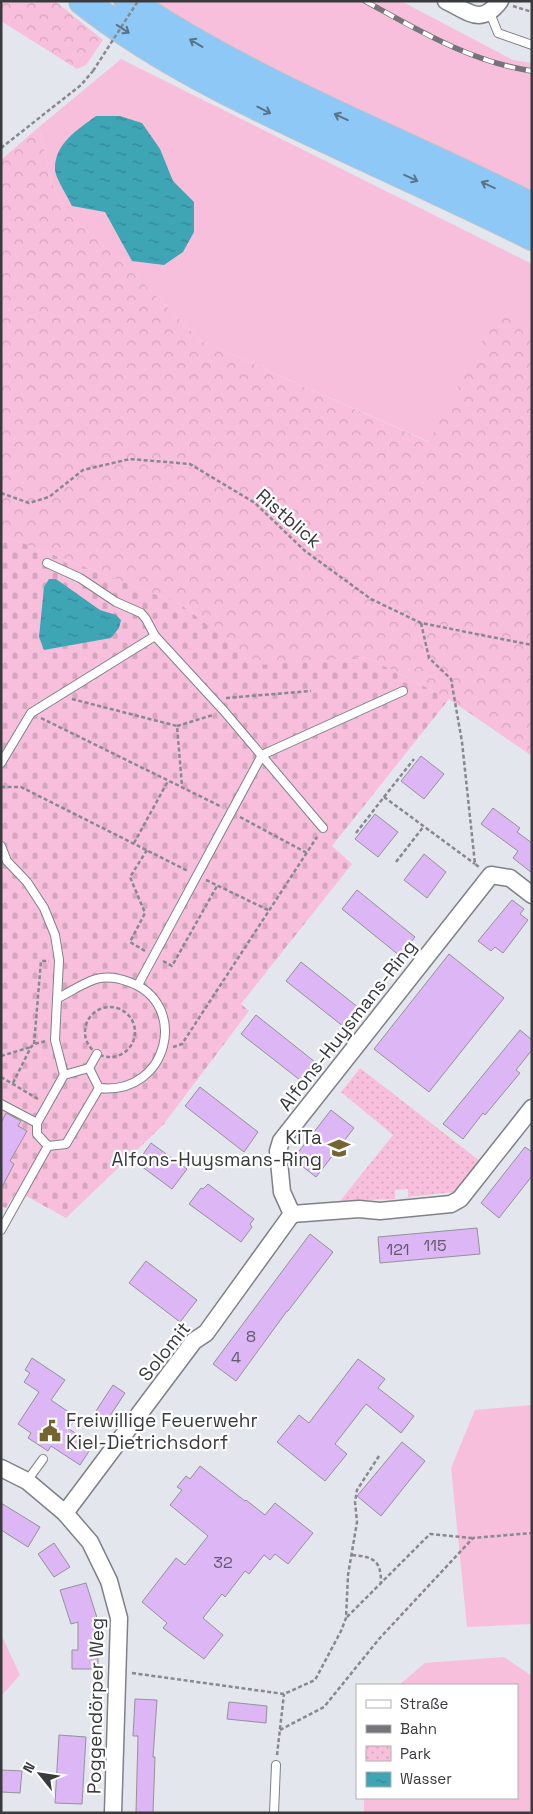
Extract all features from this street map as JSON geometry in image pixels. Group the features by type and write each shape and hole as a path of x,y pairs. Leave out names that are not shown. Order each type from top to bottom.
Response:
{"highway":[{"path":"83,1 148,46 204,79 274,115 532,236"},
{"path":"128,1 210,52 281,89 532,207"}],"street":[{"path":"446,1 478,16 496,5"},
{"path":"491,875 510,878 532,895"},
{"name":"Alfons-Huysmans-Ring","path":"292,1214 282,1192 278,1151 281,1141 491,875"},
{"path":"292,1214 359,1209 380,1211 451,1204 460,1200 532,1108"},
{"name":"Solomit","path":"66,1513 194,1341 206,1333 292,1214"},
{"name":"Poggendörper Weg","path":"1,1468 27,1481 66,1513 90,1542 109,1581 119,1618 113,1813"}],"lane":[{"path":"496,5 498,33 532,45"},
{"path":"47,562 80,578 116,602 141,613 155,636 224,711 323,828"},
{"path":"1,763 31,713 155,636"},
{"path":"138,985 262,756 403,691"},
{"path":"1,846 7,861 26,882 44,908 55,935 59,960 55,1040 64,1075 37,1123 37,1134 48,1146"},
{"path":"58,998 96,979 118,978 138,985 154,999 164,1019 165,1040 162,1052 158,1061 144,1078 124,1087 99,1088"},
{"path":"64,1075 89,1068 97,1054"},
{"path":"89,1068 99,1088"},
{"path":"48,1146 66,1144 99,1088"},
{"path":"1,1104 37,1123"},
{"path":"1,1230 48,1146"},
{"path":"27,1481 43,1459"},
{"path":"274,1813 276,1765"}],"path":[{"path":"1,148 81,85 93,71 138,1"},
{"path":"496,5 532,12"},
{"name":"Ristblick","path":"1,493 29,503 48,497 83,470 130,459 190,464 255,503 305,552 371,599 421,623 532,645"},
{"path":"421,623 429,658 451,679 462,742 475,864"},
{"path":"212,699 311,691"},
{"path":"57,696 177,726 224,711"},
{"path":"31,713 182,786 307,853"},
{"path":"177,726 182,786"},
{"path":"356,833 414,758"},
{"path":"134,844 168,780"},
{"path":"1,787 20,788 268,910"},
{"path":"384,798 491,875"},
{"path":"396,862 424,826"},
{"path":"162,1052 182,1044 323,828"},
{"path":"34,1044 41,961 59,960"},
{"path":"104,1007 114,1007 123,1010 130,1016 135,1025 136,1034 133,1044 127,1052 118,1057 107,1058 97,1054 90,1048 85,1038 85,1028 88,1019 104,1007"},
{"path":"13,1083 31,1047 34,1044 55,1040"},
{"path":"1,1056 31,1047"},
{"path":"1,1077 48,1104"},
{"path":"118,1671 284,1694 314,1680 341,1631 346,1618 348,1575 357,1522 355,1502 357,1490 378,1456"},
{"path":"346,1618 430,1534 473,1538 532,1533"},
{"path":"280,1730 324,1707 379,1639 473,1538"},
{"path":"351,1554 377,1562 381,1570 381,1583"},
{"path":"276,1765 284,1694"}],"green space":[{"path":"1,1 55,1 103,40 86,65 77,69 1,21"},
{"path":"148,1 401,1 513,60 532,63 532,196 229,48"},
{"path":"121,59 532,264 532,328 500,308 430,442 201,341 128,268 67,213 51,182 39,127"},
{"path":"39,127 51,182 67,213 128,268 201,341 429,442 500,307 532,328 532,756 449,699 366,657 260,666 180,604 7,537 1,547 1,160"},
{"path":"7,537 180,604 260,665 366,657 449,699 332,846 352,864 241,1004 249,1011 163,1125 66,1218 17,1191 6,1208 1,1206 1,547"},
{"path":"360,1068 480,1161 454,1192 408,1197 408,1189 395,1190 395,1199 340,1201 393,1135 341,1092"},
{"path":"532,1405 532,1624 467,1627 451,1468 475,1410"},
{"path":"1,1634 20,1675 1,1696"},
{"path":"504,1657 532,1676 532,1813 364,1813 364,1799 518,1799 518,1684 400,1684 425,1663"}],"water":[{"path":"96,116 120,116 142,123 160,149 173,181 194,202 194,232 183,252 164,265 132,261 105,212 72,206 58,178 55,170 58,153 74,132"},
{"path":"49,579 56,579 100,610 116,615 121,620 119,628 111,638 44,650 39,637 44,587"}],"building":[{"path":"421,756 444,774 424,799 401,781"},
{"path":"493,808 520,828 517,832 532,843 532,873 513,858 518,851 481,824"},
{"path":"375,814 398,832 378,857 355,839"},
{"path":"424,854 446,872 427,898 404,880"},
{"path":"357,890 415,937 400,956 342,909"},
{"path":"512,900 524,909 520,914 528,920 503,953 495,947 491,951 478,941"},
{"path":"449,954 504,998 429,1092 374,1049"},
{"path":"301,962 359,1008 344,1027 286,981"},
{"path":"256,1015 315,1062 300,1080 241,1034"},
{"path":"520,1030 532,1040 532,1050 516,1070 520,1073 485,1115 483,1113 463,1139 443,1124"},
{"path":"200,1087 258,1132 244,1152 185,1106"},
{"path":"331,1110 354,1128 316,1177 293,1159"},
{"path":"6,1113 21,1121 18,1126 27,1131 10,1161 14,1164 1,1189 1,1123"},
{"path":"151,1143 187,1169 172,1189 137,1163"},
{"path":"525,1147 532,1152 532,1176 499,1218 481,1203"},
{"path":"208,1184 254,1219 250,1224 252,1227 241,1242 189,1204 201,1188 203,1189"},
{"path":"477,1228 480,1254 380,1263 378,1237"},
{"path":"310,1234 333,1252 236,1381 213,1364"},
{"path":"146,1261 197,1300 180,1322 129,1283"},
{"name":"Freiwillige Feuerwehr Kiel-Dietrichsdorf","path":"32,1358 65,1380 51,1400 76,1417 69,1429 93,1445 80,1465 51,1446 48,1451 28,1438 31,1433 18,1424 39,1392 24,1382 30,1373 25,1370"},
{"path":"358,1359 385,1379 378,1388 414,1416 401,1433 366,1404 335,1444 347,1454 325,1481 277,1442 299,1415 309,1423"},
{"path":"113,1385 125,1393 106,1422 94,1414"},
{"path":"402,1442 425,1461 381,1516 357,1496"},
{"path":"200,1466 265,1515 275,1503 313,1533 288,1564 275,1554 270,1560 264,1555 249,1574 245,1571 225,1597 222,1594 203,1618 223,1635 204,1659 163,1628 167,1623 142,1602 176,1558 185,1565 208,1536 170,1505 182,1490 177,1487 186,1476 190,1479"},
{"path":"1,1503 40,1527 28,1547 1,1530"},
{"path":"54,1543 70,1567 54,1577 38,1554"},
{"path":"86,1583 98,1621 98,1669 72,1669 72,1650 78,1650 78,1622 71,1624 60,1590"},
{"path":"135,1699 157,1700 153,1757 155,1757 153,1813 136,1813 138,1736 133,1736"},
{"path":"229,1702 267,1706 266,1723 227,1719"},
{"path":"59,1735 86,1737 82,1804 55,1803"},
{"path":"1,1770 22,1771 20,1793 1,1792"}],"railway":[{"path":"365,1 425,34 466,53 509,67 532,71"}],"place":[{"name":"KiTa Alfons-Huysmans-Ring","path":"339,1148"},
{"name":"Freiwillige Feuerwehr Kiel-Dietrichsdorf","path":"50,1431"}]}
